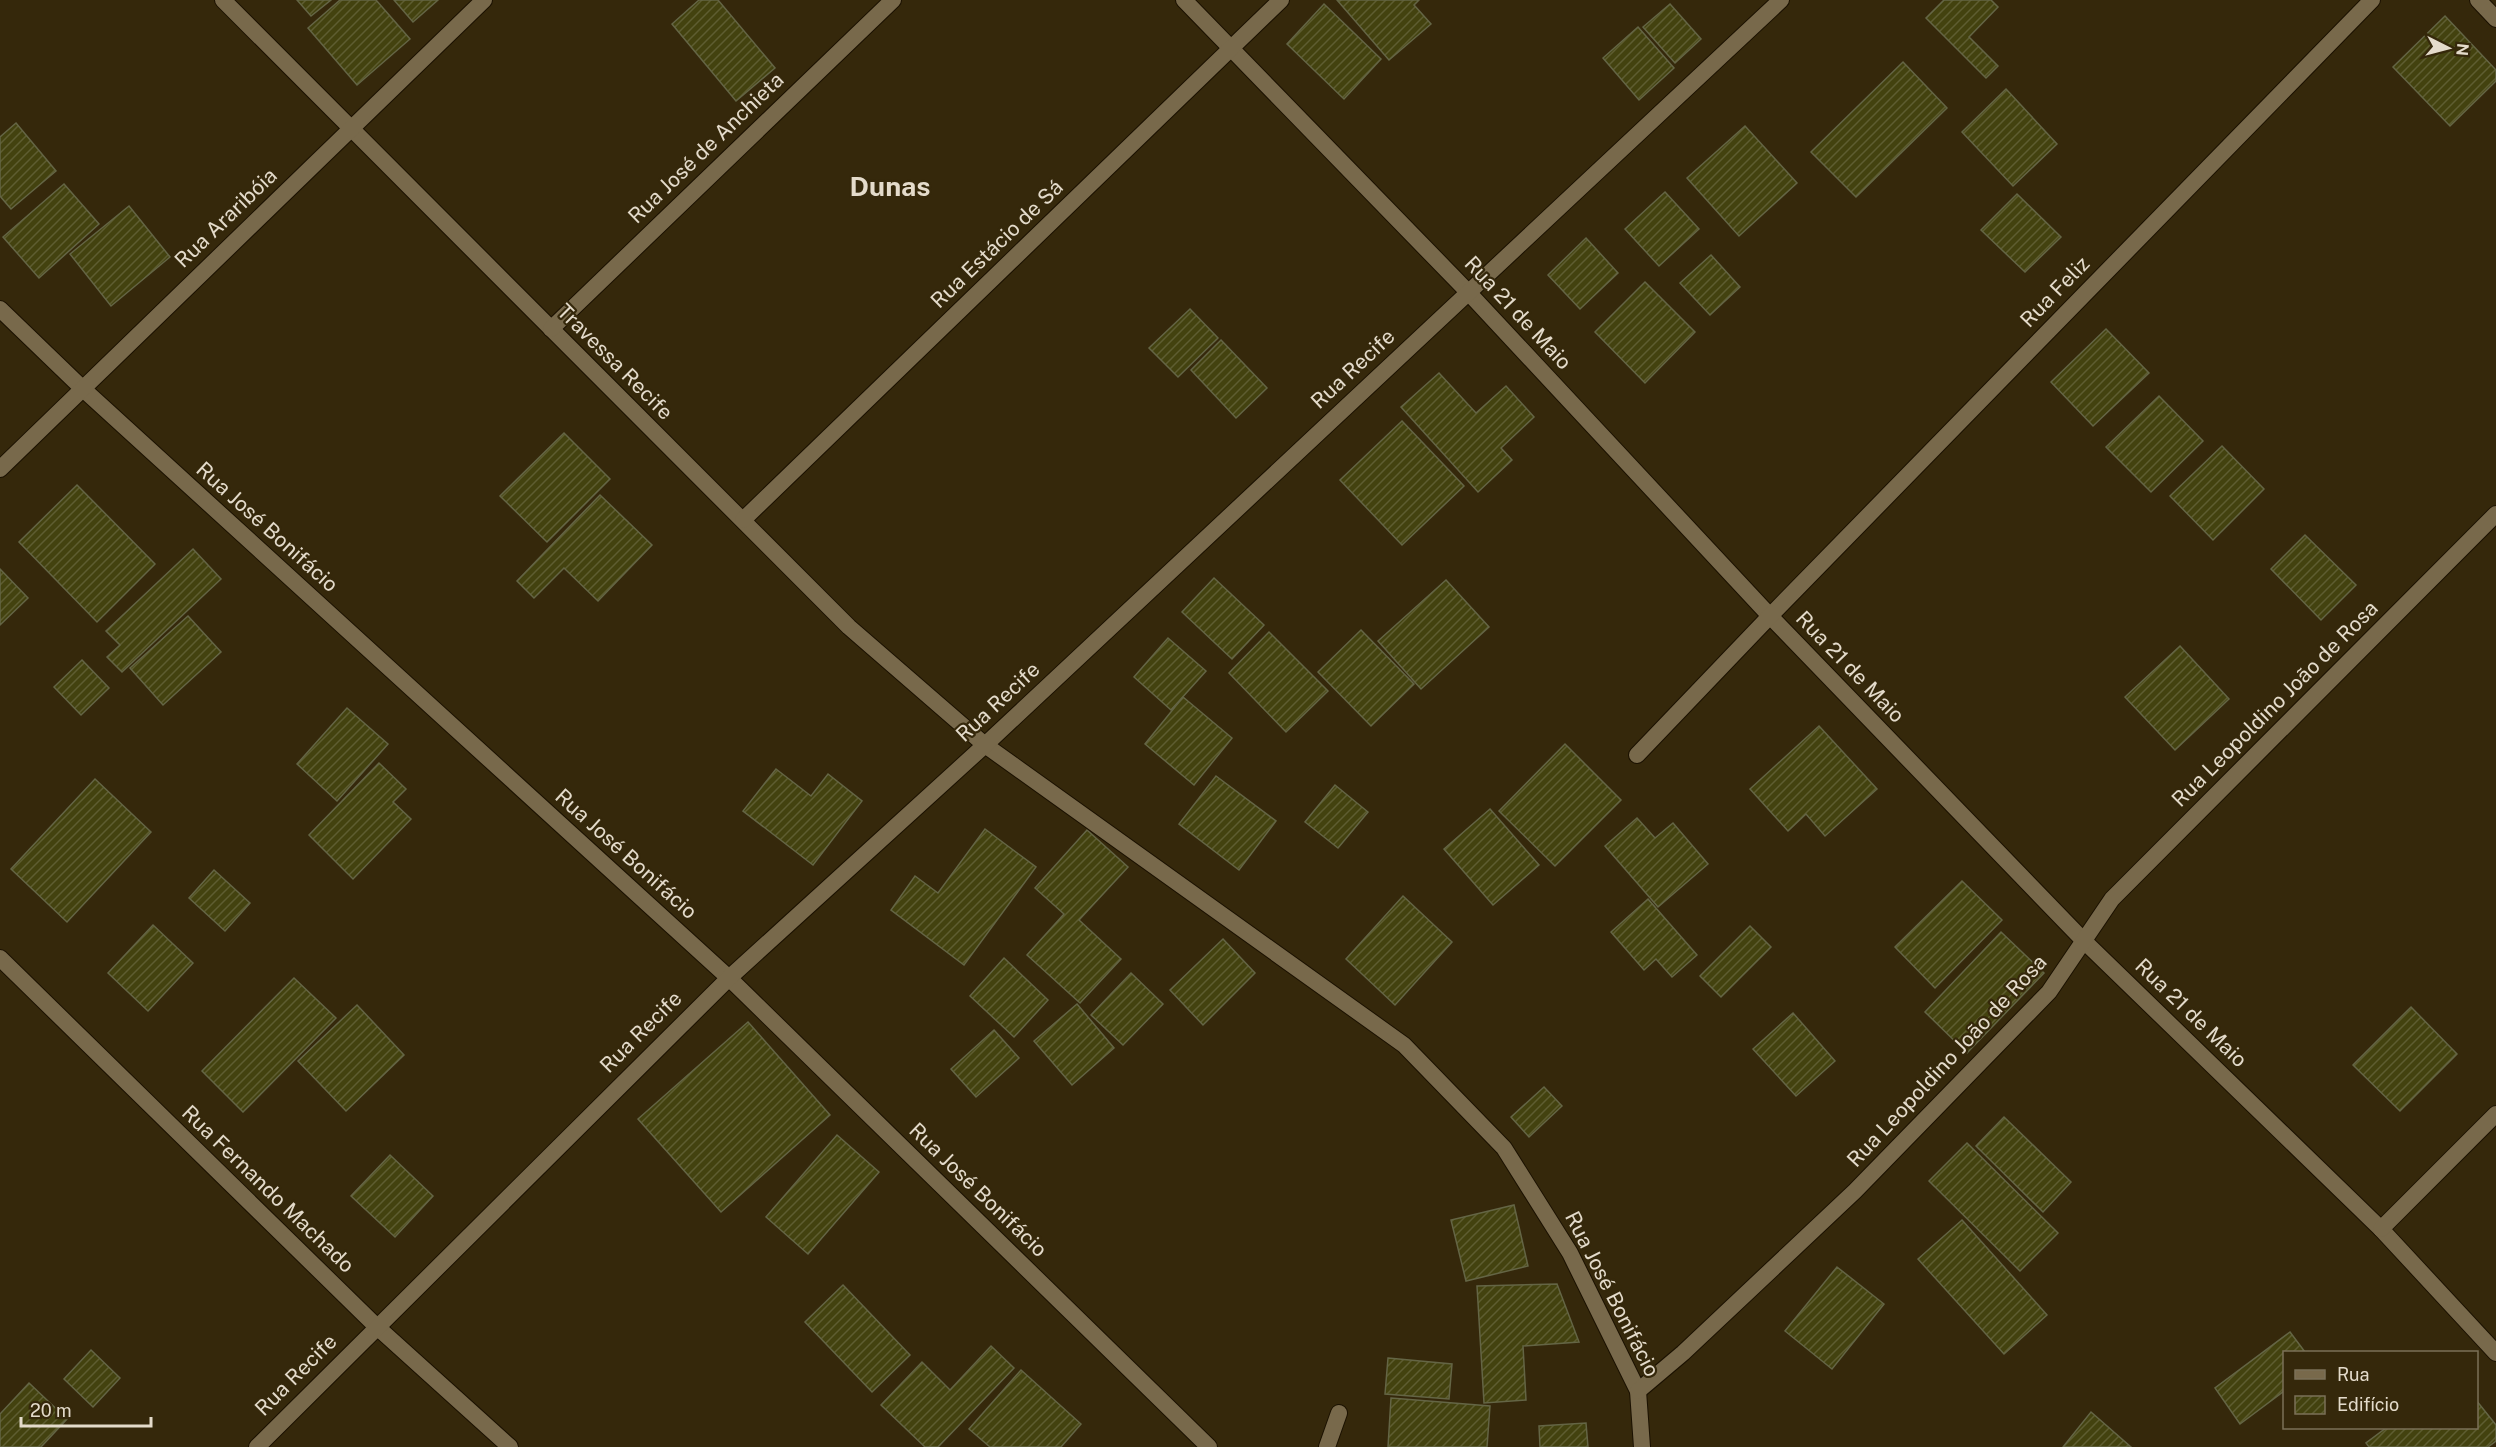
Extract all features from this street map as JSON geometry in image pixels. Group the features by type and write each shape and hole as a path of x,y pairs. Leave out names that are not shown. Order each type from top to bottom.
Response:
{"street":[{"name":"Travessa Recife","path":"224,0 351,130 849,627 985,745"},
{"name":"Rua Araribóia","path":"0,469 484,0"},
{"name":"Rua José de Anchieta","path":"551,329 893,0"},
{"name":"Rua 21 de Maio","path":"1184,0 1468,292 1770,616 2084,940 2381,1229 2496,1353"},
{"name":"Rua Estácio de Sá","path":"742,520 1281,0"},
{"name":"Rua Recife","path":"257,1447 376,1326 729,978 985,745 1781,0"},
{"name":"Rua Feliz","path":"1637,755 2372,0"},
{"path":"2478,0 2496,20"},
{"name":"Rua José Bonifácio","path":"0,309 82,388 729,978 1209,1447"},
{"name":"Rua Leopoldino João de Rosa","path":"1638,1391 1683,1353 1856,1191 2049,992 2112,899 2496,514"},
{"name":"Rua José Bonifácio","path":"985,745 1404,1045 1504,1148 1570,1253 1638,1391 1642,1447"},
{"name":"Rua Fernando Machado","path":"0,958 376,1326 510,1447"},
{"path":"2381,1229 2496,1114"},
{"path":"1327,1447 1339,1413"}],"building":[{"path":"297,0 331,0 311,16"},
{"path":"340,0 376,0 410,39 357,85 308,28"},
{"path":"394,0 438,0 413,22"},
{"path":"699,0 718,0 775,68 736,101 672,24"},
{"path":"1337,0 1419,0 1414,5 1431,24 1389,60"},
{"path":"1944,0 1991,0 1998,7 1969,37 1998,66 1986,78 1926,18"},
{"path":"1324,4 1381,59 1344,99 1287,44"},
{"path":"1670,4 1701,39 1675,63 1643,27"},
{"path":"2445,16 2496,70 2496,81 2450,126 2393,67"},
{"path":"1638,27 1674,68 1639,100 1603,58"},
{"path":"1903,62 1947,108 1856,197 1811,152"},
{"path":"2006,89 2057,144 2013,186 1962,132"},
{"path":"16,123 56,171 11,209 0,196 0,137"},
{"path":"1745,126 1797,183 1739,236 1687,178"},
{"path":"64,184 99,224 39,278 3,237"},
{"path":"1665,192 1699,229 1659,266 1625,229"},
{"path":"2017,194 2061,237 2025,272 1981,230"},
{"path":"129,206 170,257 111,306 70,254"},
{"path":"1586,238 1618,273 1580,309 1548,275"},
{"path":"1711,255 1740,287 1710,315 1680,283"},
{"path":"1645,282 1695,332 1645,383 1595,332"},
{"path":"1190,309 1218,338 1178,377 1149,348"},
{"path":"2106,329 2149,373 2093,426 2051,382"},
{"path":"1221,340 1267,388 1236,418 1191,370"},
{"path":"1439,373 1476,413 1506,386 1534,417 1501,448 1512,460 1478,492 1401,407"},
{"path":"2159,396 2203,441 2151,492 2106,447"},
{"path":"1402,421 1464,486 1402,545 1340,480"},
{"path":"564,433 610,479 547,542 500,496"},
{"path":"2222,446 2264,489 2213,540 2170,496"},
{"path":"77,485 155,564 97,622 19,542"},
{"path":"600,495 652,545 598,601 564,568 534,598 517,581"},
{"path":"2305,535 2356,585 2321,620 2271,569"},
{"path":"193,549 221,579 122,672 107,657 120,645 106,631"},
{"path":"0,569 28,598 0,625"},
{"path":"1214,578 1264,625 1232,659 1182,612"},
{"path":"1446,580 1489,627 1421,689 1378,641"},
{"path":"188,616 221,652 163,705 130,668"},
{"path":"1361,630 1414,684 1371,726 1318,672"},
{"path":"1269,632 1328,691 1286,732 1229,673"},
{"path":"1168,638 1206,671 1171,710 1134,677"},
{"path":"2180,646 2229,699 2175,750 2125,697"},
{"path":"82,660 109,688 81,715 54,687"},
{"path":"1183,697 1232,738 1194,785 1145,744"},
{"path":"347,708 388,744 337,801 297,764"},
{"path":"1819,726 1877,789 1825,836 1806,814 1788,831 1750,789"},
{"path":"1565,744 1621,800 1555,866 1499,811"},
{"path":"379,763 406,789 393,802 411,819 353,879 309,835"},
{"path":"776,769 811,796 828,774 862,801 813,865 743,811"},
{"path":"1216,776 1276,821 1239,870 1179,824"},
{"path":"95,779 151,832 67,922 11,869"},
{"path":"1335,785 1368,812 1338,848 1305,822"},
{"path":"1490,809 1539,865 1493,905 1444,849"},
{"path":"1637,818 1655,838 1673,823 1708,864 1658,907 1605,846"},
{"path":"985,829 1036,867 964,965 891,910 915,876 938,893"},
{"path":"1087,830 1128,867 1079,920 1121,959 1080,1003 1027,955 1064,914 1035,888"},
{"path":"214,870 250,903 225,931 189,898"},
{"path":"1962,881 2002,920 1935,988 1895,947"},
{"path":"1403,896 1452,942 1395,1005 1346,959"},
{"path":"1648,899 1697,955 1672,977 1656,959 1644,970 1611,932"},
{"path":"153,925 193,963 148,1011 108,973"},
{"path":"1750,926 1771,947 1721,997 1700,976"},
{"path":"2001,932 2044,973 1967,1053 1925,1012"},
{"path":"1223,939 1255,973 1203,1025 1170,990"},
{"path":"1004,958 1048,1000 1014,1037 970,996"},
{"path":"1131,973 1163,1004 1123,1045 1091,1015"},
{"path":"294,978 336,1018 243,1112 202,1071"},
{"path":"1077,1004 1114,1048 1072,1085 1034,1041"},
{"path":"357,1005 404,1055 346,1111 298,1061"},
{"path":"2411,1007 2457,1054 2400,1111 2353,1065"},
{"path":"1793,1013 1835,1061 1796,1096 1753,1049"},
{"path":"748,1022 830,1115 721,1212 638,1119"},
{"path":"994,1030 1019,1058 976,1097 951,1069"},
{"path":"1544,1087 1562,1106 1529,1137 1511,1117"},
{"path":"2004,1117 2071,1182 2043,1212 1976,1146"},
{"path":"837,1135 879,1172 808,1254 766,1217"},
{"path":"1967,1143 2058,1233 2020,1271 1929,1181"},
{"path":"390,1155 433,1196 395,1237 351,1196"},
{"path":"1514,1205 1528,1266 1466,1281 1451,1220"},
{"path":"1962,1220 2047,1315 2004,1354 1918,1259"},
{"path":"1837,1267 1884,1304 1832,1369 1785,1331"},
{"path":"1557,1284 1579,1342 1523,1346 1526,1400 1484,1403 1477,1286"},
{"path":"843,1285 910,1355 872,1392 805,1322"},
{"path":"2290,1332 2304,1351 2283,1351 2283,1392 2240,1424 2215,1388"},
{"path":"991,1346 1014,1368 938,1447 925,1447 881,1405 922,1362 950,1390"},
{"path":"91,1350 120,1378 93,1407 64,1379"},
{"path":"1388,1358 1452,1364 1449,1399 1385,1394"},
{"path":"1021,1370 1081,1424 1061,1447 990,1447 969,1429"},
{"path":"29,1383 67,1419 41,1447 0,1447 0,1414"},
{"path":"1391,1398 1490,1406 1487,1447 1388,1447"},
{"path":"2478,1402 2496,1425 2496,1441 2488,1447 2369,1447 2366,1443 2385,1429 2478,1429"},
{"path":"2091,1412 2131,1447 2063,1447"},
{"path":"1586,1423 1588,1447 1540,1447 1539,1426"}],"district":[{"name":"Dunas","path":"890,187"}]}
